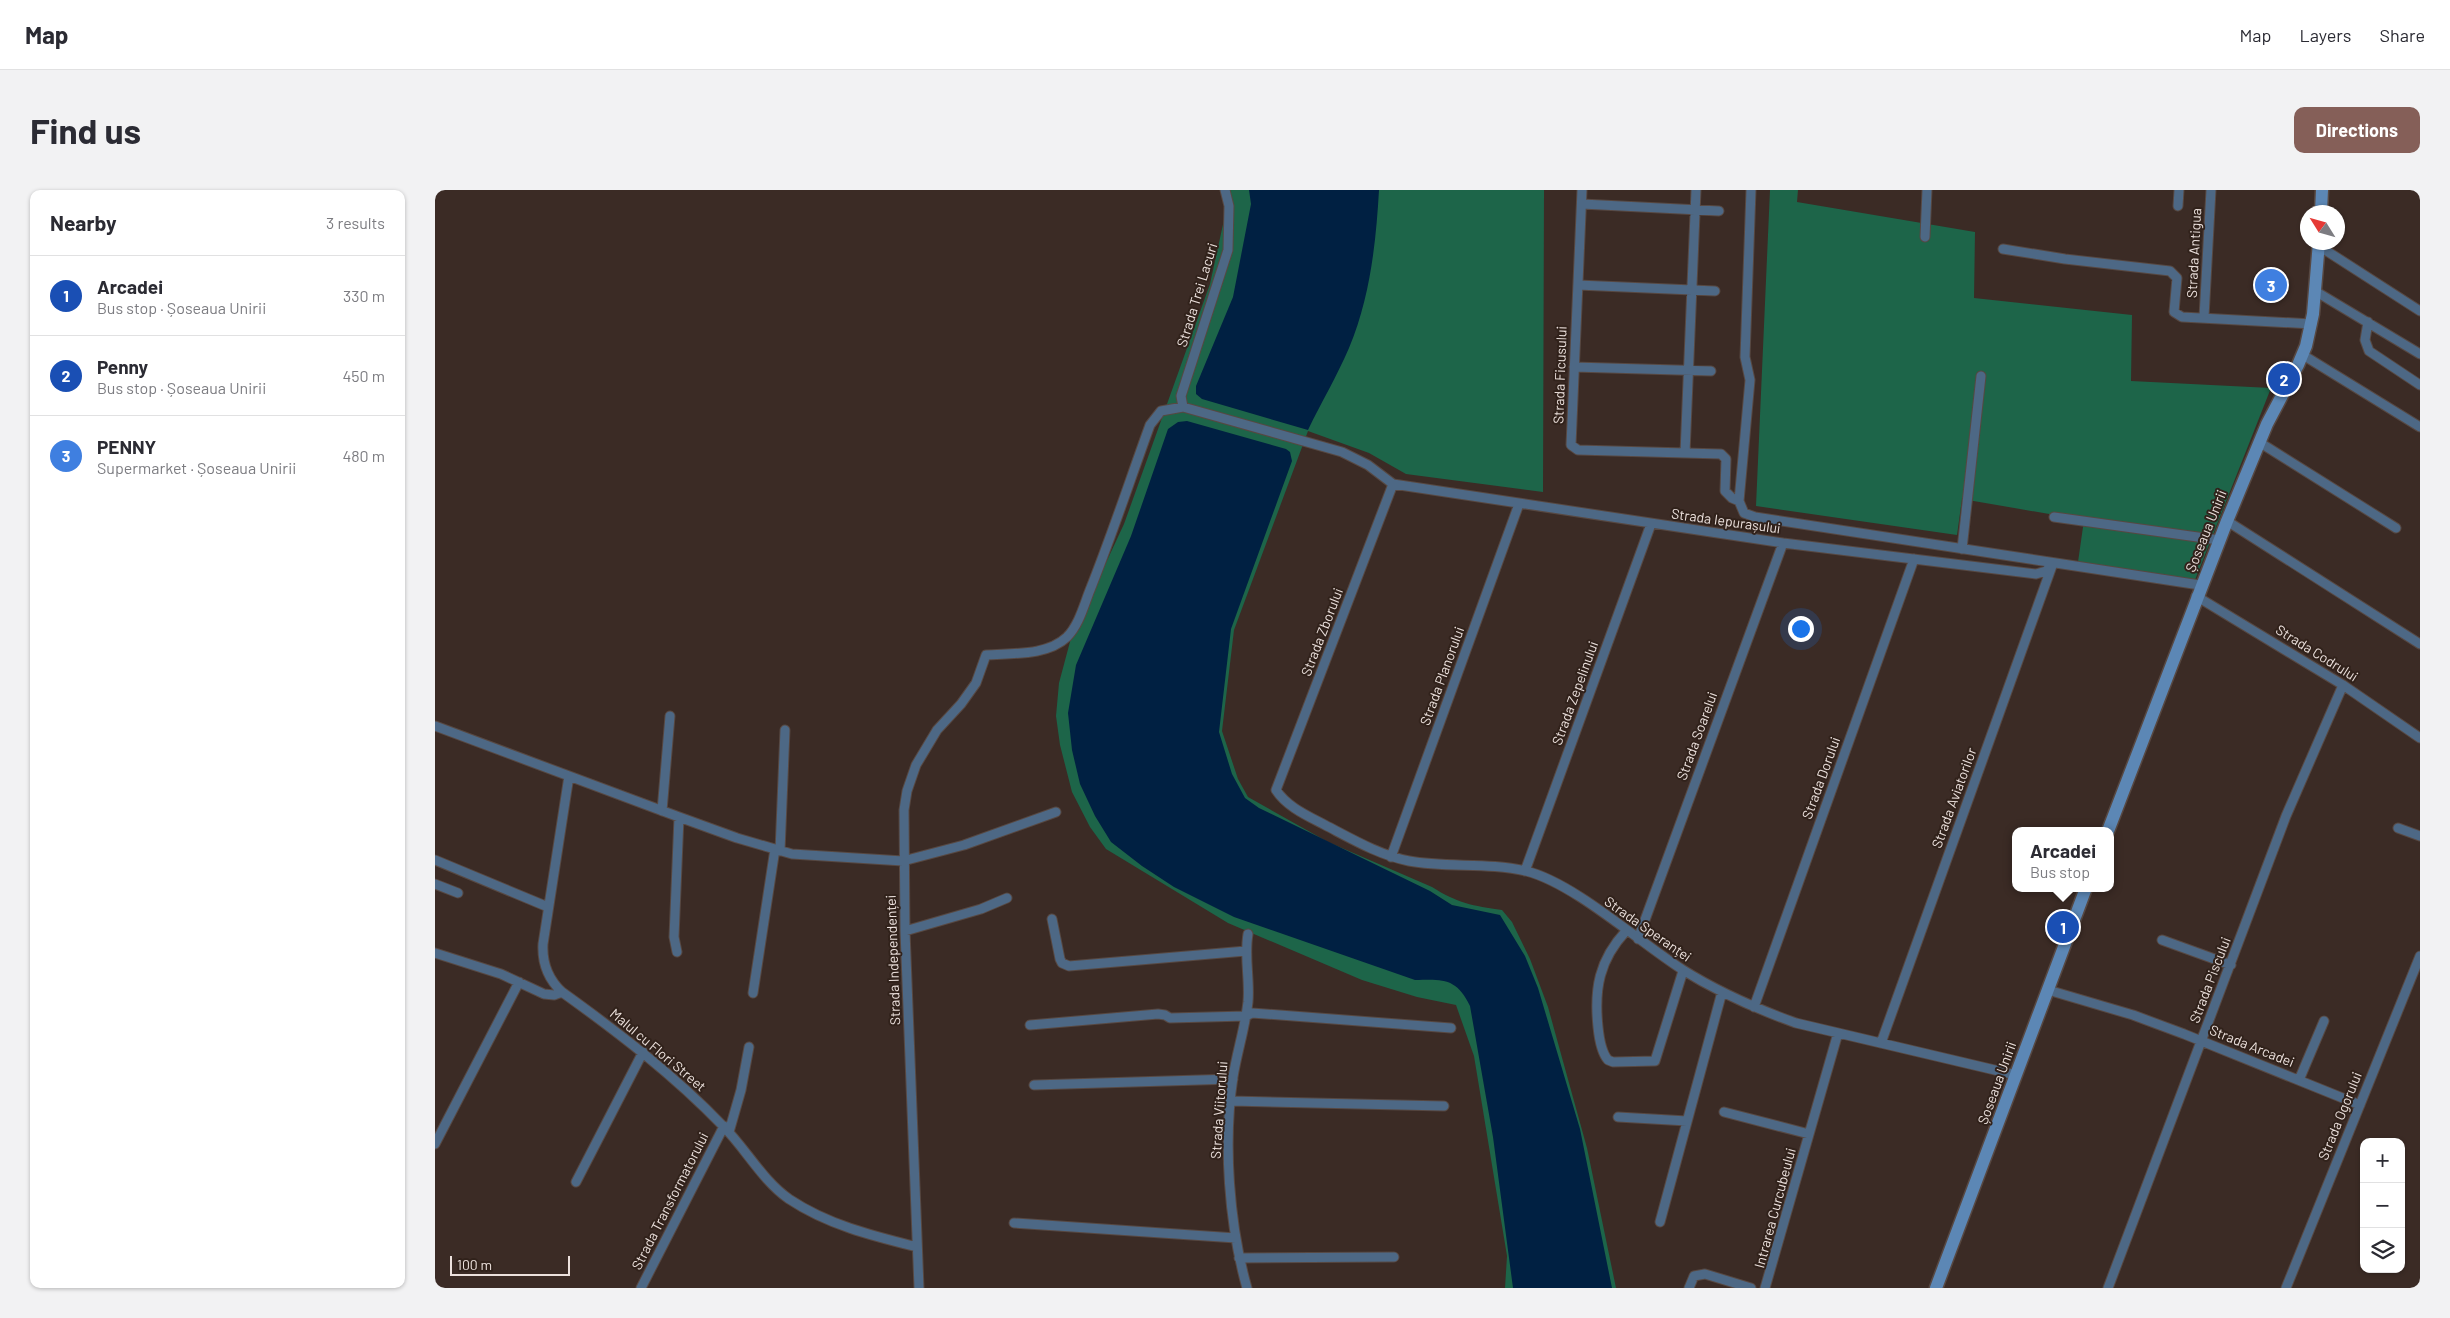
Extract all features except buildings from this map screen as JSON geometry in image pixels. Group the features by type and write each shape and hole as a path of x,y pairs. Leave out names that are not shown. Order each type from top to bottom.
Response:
{"main road":[{"path":"2321,205 2322,190"},
{"name":"Șoseaua Unirii","path":"2110,827 2198,591 2259,442 2303,355 2312,324 2318,250"},
{"name":"Șoseaua Unirii","path":"1936,1288 2084,892"}],"street":[{"name":"Strada Trei Lacuri","path":"1183,407 1181,396 1228,250 1229,206 1225,190"},
{"name":"Strada Ficusului","path":"1583,190 1571,445 1575,449 1724,456 1726,459 1725,492 1740,504"},
{"path":"1685,453 1696,190"},
{"path":"1740,504 1750,380 1745,356 1751,190"},
{"path":"1925,237 1927,190"},
{"path":"2178,206 2179,190"},
{"name":"Strada Antigua","path":"2204,317 2211,190"},
{"path":"1582,204 1719,211"},
{"path":"2003,248 2065,259 2170,271 2177,278 2174,312 2182,317 2312,324"},
{"path":"2328,250 2420,311"},
{"path":"1578,285 1715,291"},
{"path":"2315,291 2420,354"},
{"path":"2368,322 2365,344 2369,351 2420,385"},
{"path":"2303,355 2420,427"},
{"path":"1574,368 1711,371"},
{"path":"1962,549 1981,376"},
{"path":"1183,407 1342,452 1368,465 1393,484"},
{"name":"Strada Independenței","path":"919,1288 903,861 904,810 907,791 916,765 937,730 969,693 981,673 987,655 1037,651 1055,645 1067,637 1077,622 1099,569 1150,425 1161,411 1183,407"},
{"path":"2259,442 2397,528"},
{"name":"Strada Iepurașului","path":"1393,484 1783,543 2036,574 2046,571 2053,564"},
{"name":"Strada Zborului","path":"1276,790 1393,484"},
{"name":"Strada Planorului","path":"1391,857 1519,504"},
{"name":"Strada Iepurașului","path":"1740,504 1748,516 2053,564 2198,591"},
{"path":"2054,517 2219,540"},
{"path":"2227,521 2420,644"},
{"name":"Strada Zepelinului","path":"1525,871 1651,524"},
{"name":"Strada Soarelui","path":"1638,939 1783,543"},
{"name":"Strada Dorului","path":"1753,1007 1914,559"},
{"name":"Strada Aviatorilor","path":"1881,1042 2053,564"},
{"name":"Strada Codrului","path":"2198,591 2343,685 2420,738"},
{"name":"Strada Piscului","path":"2108,1288 2286,816 2343,685"},
{"path":"662,811 670,716"},
{"path":"435,726 662,811 792,854 903,861 964,845 1056,812"},
{"path":"753,993 777,850 785,730"},
{"name":"Malul cu Flori Street","path":"569,776 543,944 544,962 553,983 562,992 643,1052 726,1129 771,1183 791,1200 844,1226 917,1247"},
{"name":"Strada Speranței","path":"1276,790 1281,798 1297,809 1391,857 1429,864 1525,871 1555,884 1683,971 1753,1007 1796,1023 2016,1075"},
{"path":"677,952 674,937 679,817"},
{"path":"2398,828 2420,836"},
{"path":"435,860 548,907"},
{"path":"435,884 458,893"},
{"path":"905,931 981,909 1007,898"},
{"path":"1053,919 1060,959 1062,963 1069,966 1246,952"},
{"path":"1626,931 1613,944 1603,964 1595,1004 1599,1035 1608,1060 1613,1062 1655,1061 1683,971"},
{"name":"Strada Viitorului","path":"1247,1288 1239,1258 1229,1175 1233,1079 1246,1016 1249,991 1246,952 1248,934"},
{"path":"2162,940 2231,965"},
{"path":"435,953 501,974 544,994 554,995 562,992"},
{"name":"Strada Ogorului","path":"2286,1288 2420,956"},
{"path":"435,1144 519,982"},
{"name":"Strada Arcadei","path":"2047,990 2133,1015 2359,1104"},
{"path":"1660,1222 1722,992"},
{"path":"1030,1025 1158,1014 1170,1018 1246,1016 1252,1013 1451,1028"},
{"path":"2299,1080 2324,1021"},
{"name":"Intrarea Curcubeului","path":"1765,1288 1838,1033"},
{"name":"Strada Transformatorului","path":"641,1288 726,1129 741,1090 749,1047"},
{"path":"576,1182 643,1052"},
{"path":"1034,1085 1233,1079"},
{"path":"1232,1101 1444,1106"},
{"name":"Intrarea Curcubeului","path":"1724,1112 1809,1134"},
{"path":"1619,1117 1687,1121"},
{"path":"1014,1223 1236,1238"},
{"path":"1239,1258 1394,1257"},
{"path":"1689,1288 1695,1276 1705,1274 1751,1288"}],"green space":[{"path":"1223,190 1544,190 1543,492 1406,474 1369,453 1308,431 1234,630 1222,731 1238,779 1248,797 1328,842 1432,887 1449,897 1474,905 1502,910 1512,922 1530,959 1548,1007 1587,1148 1616,1288 1505,1288 1507,1256 1474,1056 1456,1005 1417,997 1362,980 1228,923 1106,849 1090,827 1072,792 1060,745 1056,716 1059,683 1071,638 1124,524 1210,284 1227,206"},
{"path":"1770,190 1798,190 1797,202 1975,232 1974,298 2132,315 2131,381 2271,388 2195,580 2078,562 2084,520 1962,499 1957,535 1756,506"}],"water":[{"path":"1249,190 1379,190 1374,250 1362,310 1349,348 1308,430 1202,399 1196,394 1196,386 1233,297 1251,204"},
{"path":"1187,421 1286,449 1290,452 1292,461 1231,629 1219,732 1232,774 1245,798 1259,808 1430,891 1452,905 1500,915 1525,956 1538,988 1580,1129 1612,1288 1513,1288 1493,1137 1470,1006 1460,990 1454,985 1441,980 1415,980 1234,917 1174,887 1142,866 1111,842 1095,816 1080,784 1072,750 1068,713 1076,665 1131,536 1168,429 1178,422"}],"place":[{"name":"PENNY","path":"2271,285"},
{"name":"Penny","path":"2284,379"},
{"name":"Arcadei","path":"2063,927"}]}
